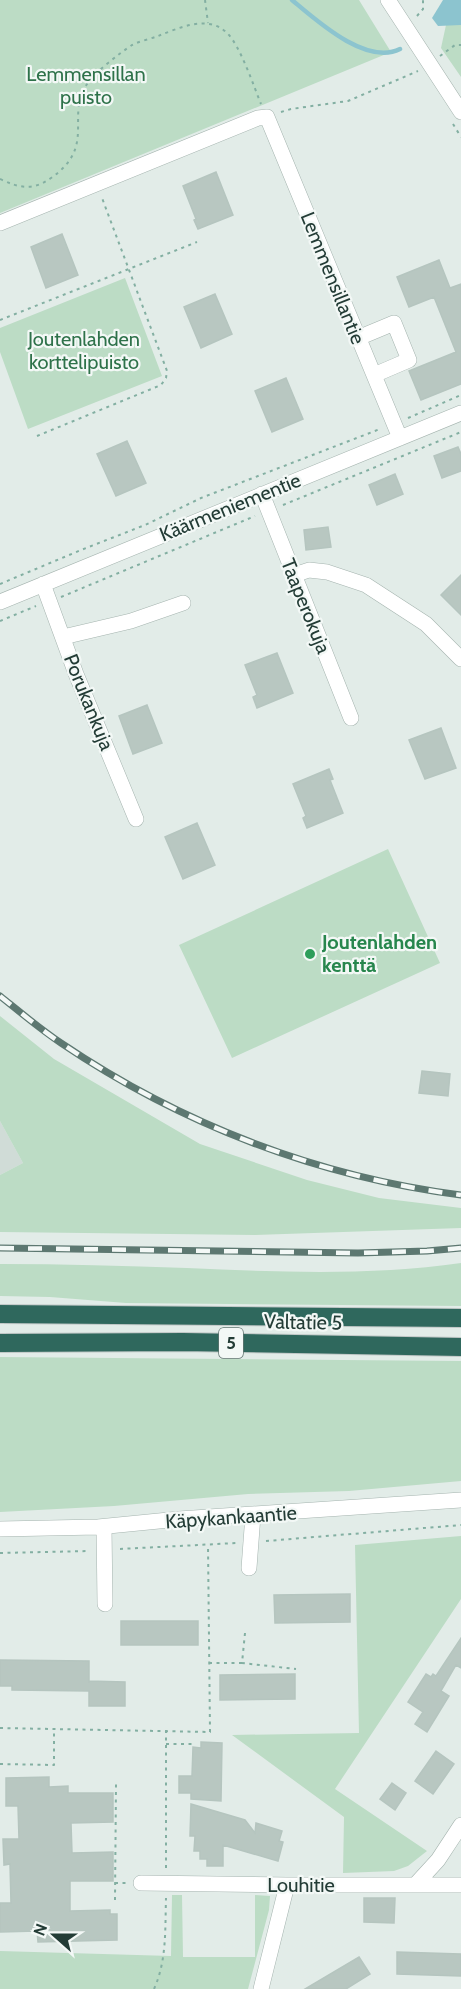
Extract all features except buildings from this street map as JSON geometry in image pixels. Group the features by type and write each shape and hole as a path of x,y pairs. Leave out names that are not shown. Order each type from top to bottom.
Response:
{"highway":[{"name":"Valtatie 5","path":"0,1314 461,1318"},
{"name":"Valtatie 5","path":"0,1343 183,1342 461,1347"}],"street":[{"path":"388,0 461,112"},
{"path":"0,223 258,118 267,117"},
{"name":"Lemmensillantie","path":"267,117 400,438"},
{"path":"358,338 394,323 409,360 374,375"},
{"name":"Käärmeniementie","path":"0,602 461,413"},
{"name":"Taaperokuja","path":"262,494 351,718"},
{"path":"294,575 309,570 327,572 366,585 426,624 461,659"},
{"name":"Porukankuja","path":"44,584 76,674 136,819"},
{"path":"63,637 130,621 183,603"},
{"name":"Käpykankaantie","path":"0,1529 104,1527 461,1500"},
{"path":"249,1568 253,1515"},
{"path":"104,1527 105,1604"},
{"path":"416,1884 438,1860 461,1825"},
{"name":"Louhitie","path":"141,1883 461,1885"},
{"path":"261,1989 287,1885"}],"path":[{"path":"205,0 208,23"},
{"path":"415,18 423,9 423,0"},
{"path":"0,179 29,189 46,182 63,170 75,154 81,100 86,85 94,75 132,45 187,25 208,23 227,33 238,50 267,117 291,109 348,101 420,70"},
{"path":"440,56 455,45 461,45"},
{"path":"36,436 161,385 166,378 167,371 97,184"},
{"path":"0,320 197,242"},
{"path":"404,419 461,396"},
{"path":"0,584 145,525 201,498 383,428"},
{"path":"278,507 461,432"},
{"path":"60,597 257,515"},
{"path":"0,621 40,605"},
{"path":"0,1553 208,1545 461,1525"},
{"path":"0,1728 210,1732 208,1545"},
{"path":"242,1663 245,1633"},
{"path":"209,1663 242,1663 296,1669"},
{"path":"0,1764 54,1765 54,1729"},
{"path":"154,1989 161,1974 165,1950 166,1730"},
{"path":"166,1744 195,1744"},
{"path":"115,1900 116,1784"}],"shaded area":[{"path":"0,1121 23,1163 0,1175"}],"green space":[{"name":"Lemmensillan puisto","path":"0,0 359,0 391,52 0,213"},
{"path":"446,25 461,25 461,77 441,48"},
{"name":"Joutenlahden korttelipuisto","path":"125,278 162,376 28,429 0,352 0,328"},
{"name":"Joutenlahden kenttä","path":"388,849 440,963 232,1058 179,945"},
{"path":"0,1016 54,1059 200,1144 307,1180 379,1198 461,1208 461,1228 255,1235 0,1232 0,1175 23,1163 0,1121"},
{"path":"461,1263 461,1306 126,1303 0,1296 0,1264 324,1272 393,1270"},
{"path":"0,1357 461,1361 461,1481 349,1491 248,1494 114,1506 0,1512"},
{"path":"461,1536 461,1599 335,1789 427,1851 408,1866 394,1871 343,1873 344,1817 232,1735 359,1733 355,1545"},
{"path":"172,1895 182,1895 183,1957 255,1957 255,1895 270,1896 269,1910 248,1989 0,1989 0,1951 171,1956"}],"water":[{"path":"443,0 461,0 461,25 438,26 432,18"}],"waterway":[{"path":"292,0 328,29 357,46 387,53 400,49"}],"railway":[{"path":"0,996 53,1038 107,1072 203,1122 252,1143 355,1175 408,1187 461,1195"},
{"path":"0,1248 358,1253 461,1248"}],"place":[{"name":"Joutenlahden kenttä","path":"310,954"}]}
